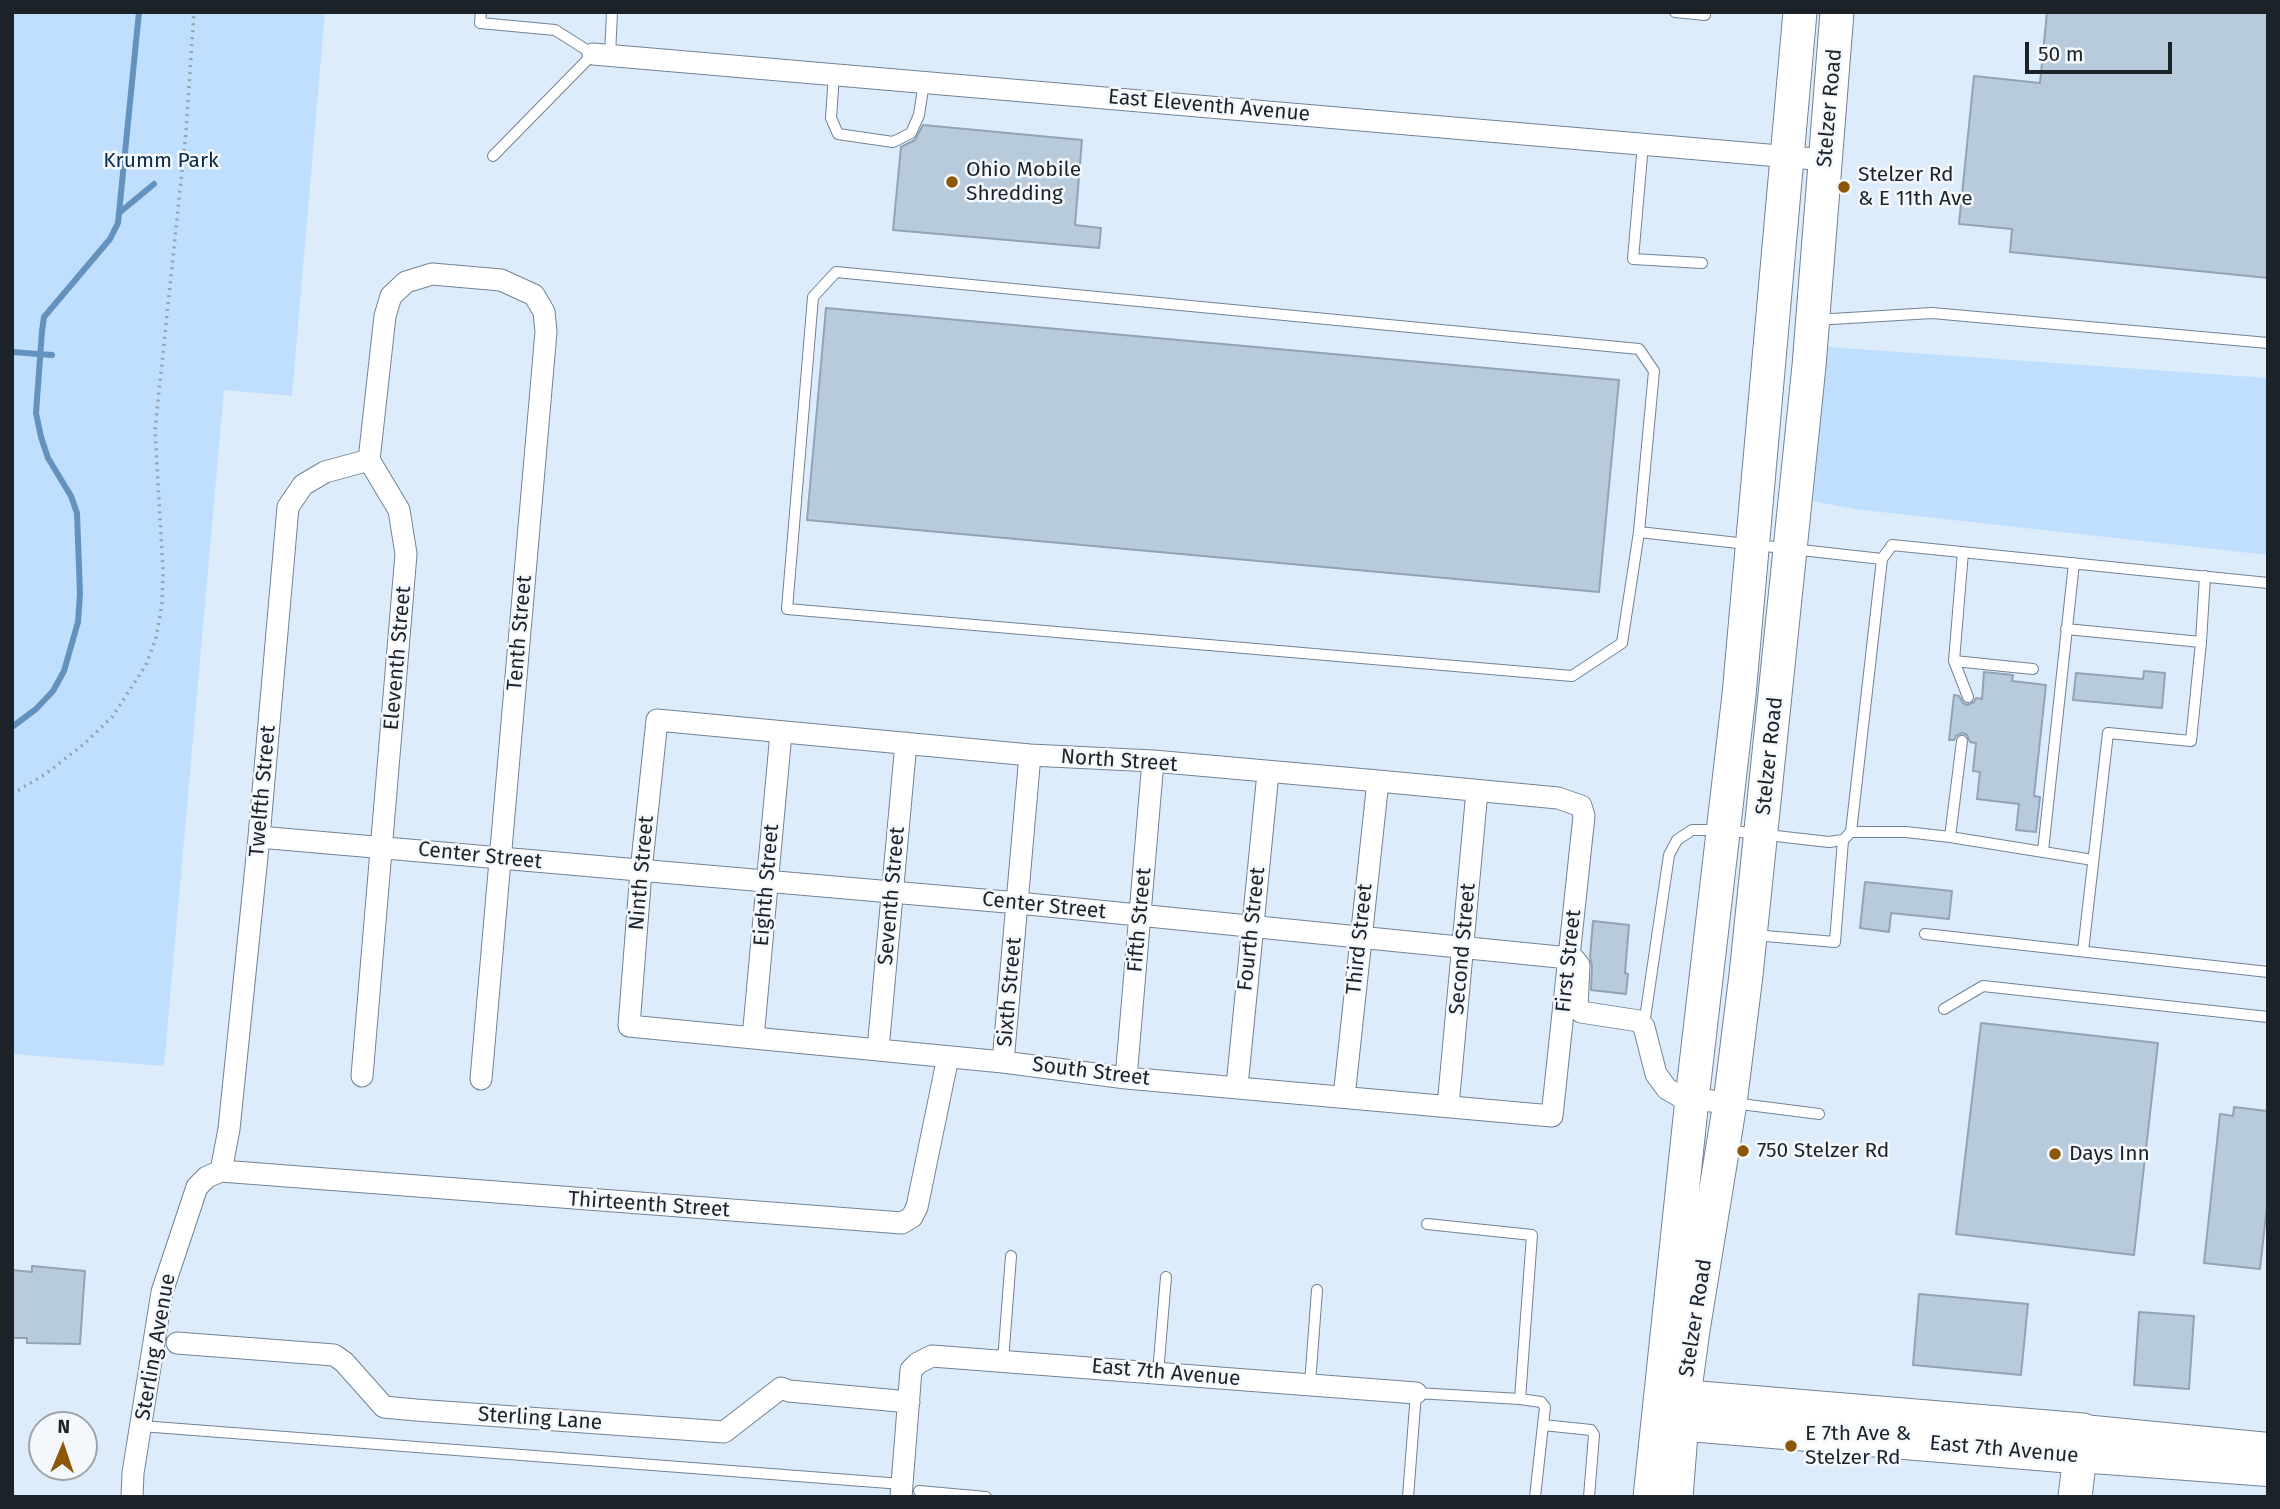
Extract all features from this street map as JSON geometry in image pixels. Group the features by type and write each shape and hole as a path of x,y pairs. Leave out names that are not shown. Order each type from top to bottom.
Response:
{"main road":[{"name":"Stelzer Road","path":"1676,1497 1670,1409 1692,1099 1752,544 1800,12"},
{"name":"Stelzer Road","path":"1650,1497 1670,1409 1693,1330 1730,1103 1791,548 1813,321 1837,12"},
{"path":"1693,1330 1693,1345 1698,1361 1714,1379 1746,1396 1797,1406"},
{"name":"East 7th Avenue","path":"1670,1409 1797,1406 2081,1443"},
{"name":"East 7th Avenue","path":"1670,1409 2081,1443"},
{"path":"2075,1497 2081,1443"}],"street":[{"name":"East Eleventh Avenue","path":"601,54 1826,160"},
{"name":"Tenth Street","path":"369,460 386,316 391,296 405,282 432,274 501,280 534,295 544,312 546,332 481,1079"},
{"name":"Twelfth Street","path":"221,1171 229,1129 259,837 288,507 303,485 325,472 369,460"},
{"name":"Eleventh Street","path":"362,1076 406,554 399,510 369,460"},
{"name":"North Street","path":"657,719 1030,755 1153,761 1378,781 1558,799 1581,806"},
{"name":"Ninth Street","path":"629,1026 641,871 657,719"},
{"name":"Eighth Street","path":"753,1038 781,733"},
{"name":"Seventh Street","path":"878,1049 906,743"},
{"name":"Sixth Street","path":"1003,1062 1030,755"},
{"name":"Fifth Street","path":"1126,1078 1153,761"},
{"name":"Fourth Street","path":"1237,1086 1268,773"},
{"name":"Third Street","path":"1344,1097 1359,937 1378,781"},
{"name":"Second Street","path":"1448,1106 1477,791"},
{"name":"First Street","path":"1552,1116 1584,816 1581,806"},
{"name":"Center Street","path":"259,837 893,891 1569,958"},
{"path":"1569,958 1579,965 1577,1007 1581,1012 1639,1021 1644,1027 1656,1074 1667,1089 1683,1098 1730,1103"},
{"name":"South Street","path":"629,1026 1003,1062 1126,1078 1552,1116"},
{"name":"Thirteenth Street","path":"221,1171 902,1223 912,1217 917,1207 947,1057"},
{"name":"Sterling Avenue","path":"132,1497 162,1292 197,1187 208,1177 221,1171"},
{"name":"Sterling Lane","path":"177,1343 334,1355 344,1362 384,1407 416,1410 724,1432 781,1388 789,1391 909,1402"},
{"name":"East 7th Avenue","path":"909,1402 911,1370 932,1356 1416,1393"},
{"path":"907,1491 909,1402"},
{"name":"East 7th Avenue","path":"2081,1443 2268,1448"},
{"name":"East 7th Avenue","path":"2081,1443 2268,1471"}],"lane":[{"path":"481,12 480,23 555,30 601,54"},
{"path":"493,156 601,54 612,12"},
{"path":"1675,12 1705,15 1705,12"},
{"path":"834,74 831,118 838,134 892,142 911,133 919,115 924,82"},
{"path":"1643,144 1633,259 1702,263"},
{"path":"836,272 1639,349 1654,371 1639,532 1622,643 1572,676 787,609 813,297 836,272"},
{"path":"1813,321 1932,313 2268,343"},
{"path":"1639,532 1882,559"},
{"path":"1750,935 1835,942 1882,559 1892,545 2268,583"},
{"path":"1963,552 1954,661 1968,697"},
{"path":"2043,851 2074,563"},
{"path":"2083,951 2108,733 2191,741 2205,576"},
{"path":"2066,629 2201,642"},
{"path":"1954,661 2033,669"},
{"path":"1950,837 1962,741"},
{"path":"1644,1027 1669,855 1676,840 1692,830 1723,830 1829,842 1847,836 1906,832 2093,860"},
{"path":"1925,934 2268,972"},
{"path":"1944,1009 1983,986 2268,1017"},
{"path":"1730,1103 1819,1114"},
{"path":"1427,1224 1532,1235 1520,1399"},
{"path":"1003,1361 1011,1256"},
{"path":"1158,1373 1166,1277"},
{"path":"1310,1384 1317,1290"},
{"path":"1408,1497 1416,1393 1541,1402 1545,1407 1535,1497"},
{"path":"1543,1425 1591,1430 1594,1435 1588,1497"},
{"path":"141,1426 986,1497"}],"path":[{"path":"12,794 44,775 84,744 112,716 146,665 156,638 162,604 163,570 155,430 186,132 194,12"}],"green space":[{"name":"Krumm Park","path":"12,12 325,12 292,396 224,390 164,1066 12,1054"},
{"path":"1828,347 2268,378 2268,555 1854,509 1813,501"}],"building":[{"path":"2047,12 2268,12 2268,278 2010,252 2012,229 1959,224 1974,76 2040,83"},
{"path":"923,125 1082,140 1075,225 1101,228 1099,248 893,230 901,147 915,140"},
{"path":"826,308 1619,380 1599,592 807,520"},
{"path":"2144,671 2165,673 2162,708 2073,700 2076,673 2143,679"},
{"path":"1984,672 2013,675 2012,681 2046,685 2034,796 2040,797 2036,832 2016,830 2019,804 1977,799 1980,772 1973,771 1976,743 1970,742 1967,735 1962,733 1954,740 1949,740 1954,695 1959,696 1967,705 1976,698 1982,699"},
{"path":"1865,882 1952,891 1949,919 1891,913 1889,932 1860,928"},
{"path":"1593,921 1629,925 1626,994 1591,990"},
{"name":"Days Inn","path":"1981,1023 2158,1043 2134,1255 1956,1234"},
{"path":"2234,1107 2267,1111 2268,1196 2260,1269 2204,1263 2220,1114 2233,1116"},
{"path":"32,1266 85,1271 80,1344 27,1343 27,1338 12,1338 12,1270 32,1272"},
{"path":"1919,1294 2028,1304 2021,1375 1913,1365"},
{"path":"2139,1312 2194,1316 2189,1389 2134,1385"}],"waterway":[{"path":"12,727 36,709 53,691 64,671 78,622 80,594 77,513 71,496 48,458 36,413 42,331 44,317 110,239 118,223 139,12"},
{"path":"119,213 154,184"},
{"path":"12,352 52,355"}],"place":[{"name":"Ohio Mobile Shredding","path":"952,182"},
{"name":"Stelzer Rd & E 11th Ave","path":"1844,187"},
{"name":"750 Stelzer Rd","path":"1743,1151"},
{"name":"Days Inn","path":"2055,1154"},
{"name":"E 7th Ave & Stelzer Rd","path":"1791,1446"}]}
